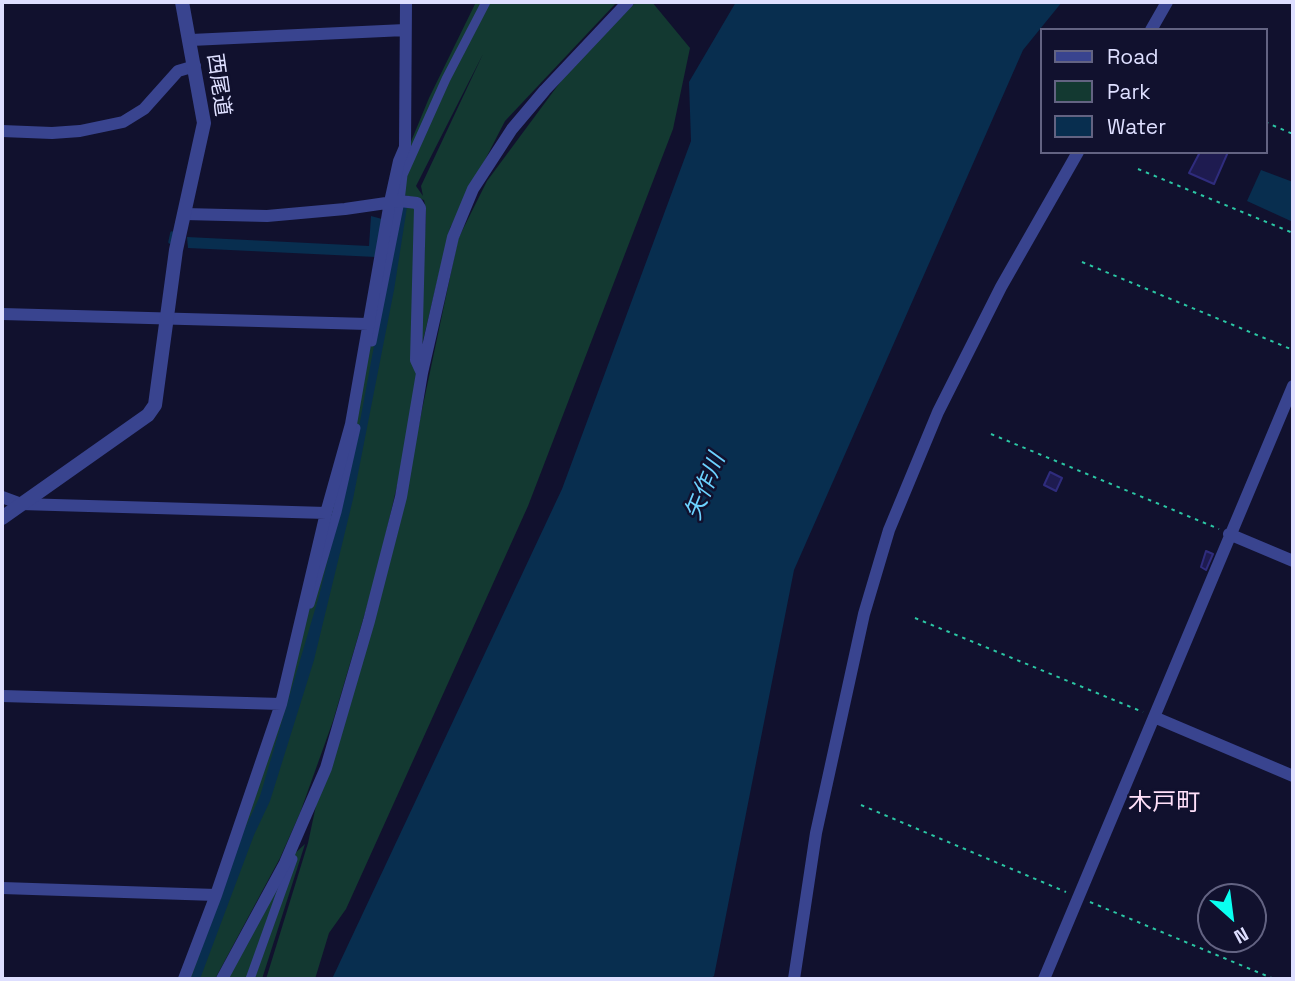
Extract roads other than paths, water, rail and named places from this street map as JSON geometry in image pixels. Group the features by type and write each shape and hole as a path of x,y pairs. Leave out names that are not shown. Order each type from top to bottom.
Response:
{"street":[{"name":"西尾道","path":"2,518 148,415 155,405 176,250 204,123 182,2"},
{"path":"186,979 285,704 337,512 405,146 406,2"},
{"path":"186,979 281,705 326,513 351,424 368,324 403,175 446,79 486,2"},
{"path":"222,979 292,846 326,768 369,621 401,497 422,373 453,237 473,189 512,130 545,90 628,2"},
{"path":"1152,28 1167,2"},
{"path":"191,40 405,30"},
{"path":"2,131 80,131 123,122 144,108 178,71 195,66"},
{"path":"794,979 818,821 864,614 890,530 938,412 1001,287 1077,154"},
{"path":"184,214 267,216 395,202 417,203 420,208 416,360 422,373"},
{"path":"2,314 368,324"},
{"path":"1044,979 1293,386"},
{"path":"2,497 21,504 326,513"},
{"path":"1229,534 1293,561"},
{"path":"2,695 281,705"},
{"path":"1154,717 1293,776"},
{"path":"250,979 294,856 292,846"},
{"path":"2,888 216,895"}],"water":[{"name":"矢作川","path":"736,2 1062,2 1023,50 794,570 714,976 709,979 332,979 562,489 691,141 689,82"},
{"path":"1261,170 1293,182 1293,222 1247,201"},
{"path":"400,205 407,207 394,290 353,499 314,660 270,801 254,835 200,979 191,979 241,837 260,796 319,596 354,454"},
{"path":"371,216 382,219 376,257 188,248 187,237 369,246"}],"waterway":[{"path":"170,242 172,233"}],"district":[{"name":"木戸町","path":"1164,803"}]}
